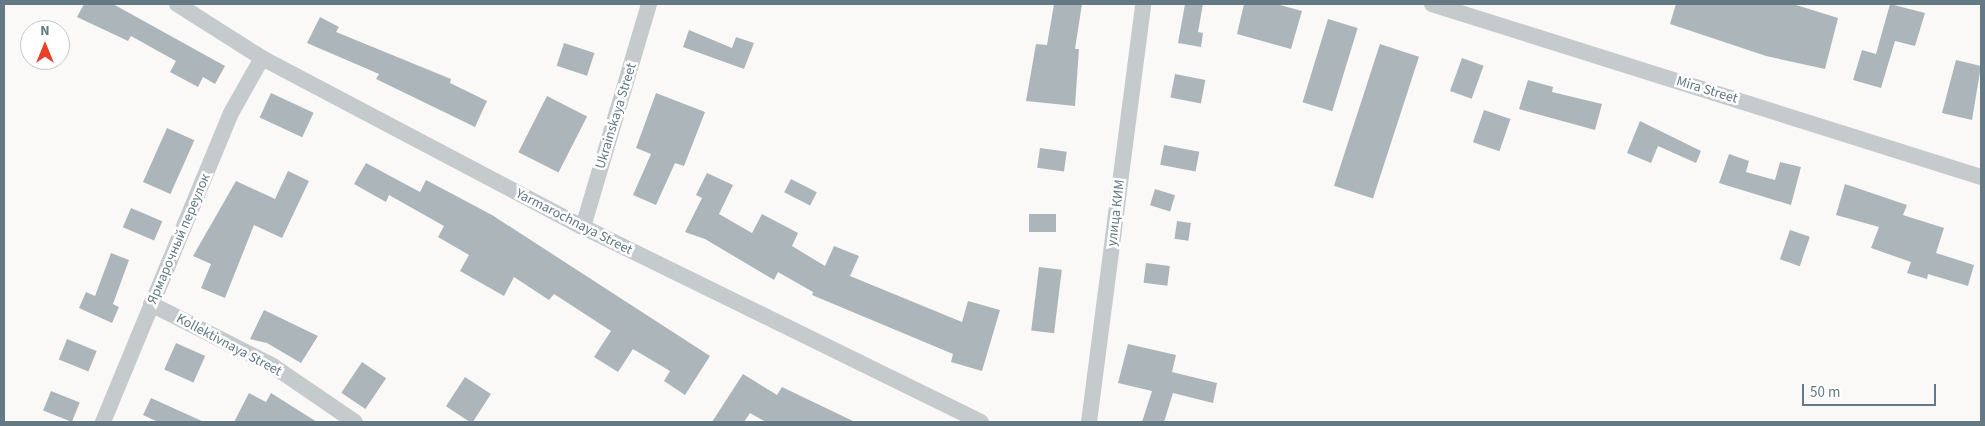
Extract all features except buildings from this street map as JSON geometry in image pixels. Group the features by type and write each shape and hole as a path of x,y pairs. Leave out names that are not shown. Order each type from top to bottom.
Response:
{"street":[{"name":"Yarmarochnaya Street","path":"177,4 262,58 583,228 982,422"},
{"name":"Ukrainskaya Street","path":"583,228 649,4"},
{"name":"улица КИМ","path":"1088,422 1143,4"},
{"name":"Mira Street","path":"1432,4 1981,177"},
{"name":"Ярмарочный переулок","path":"103,422 231,113 262,58"},
{"name":"Kollektivnaya Street","path":"151,304 272,366 355,422"}]}
